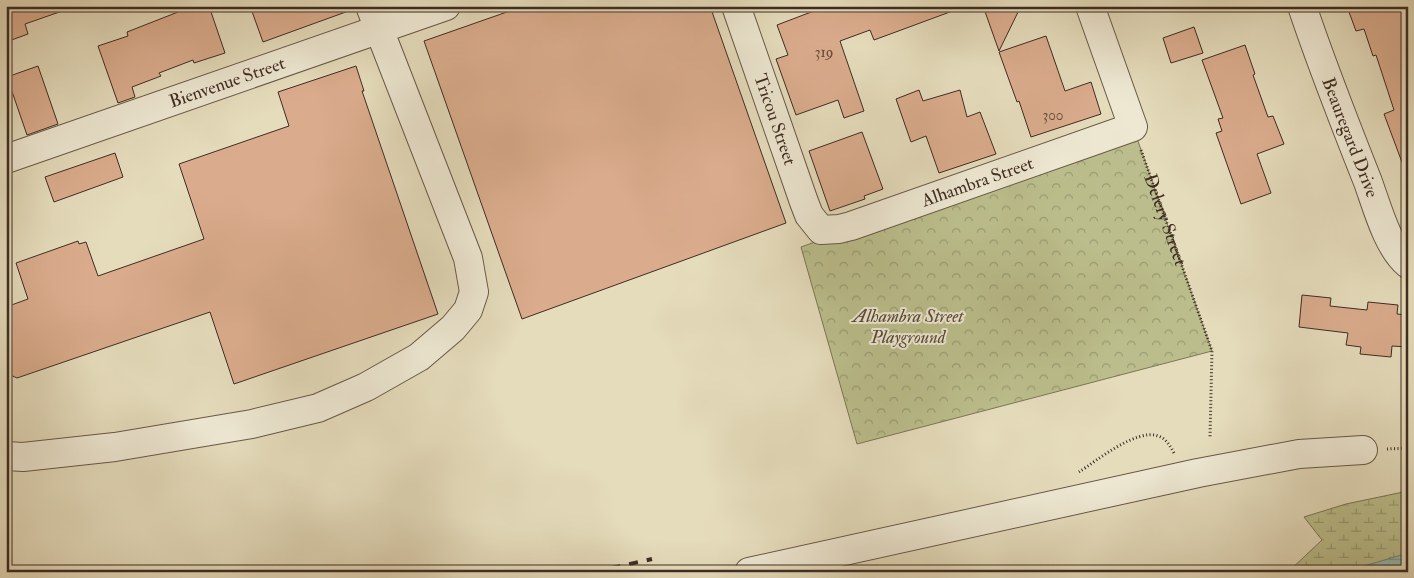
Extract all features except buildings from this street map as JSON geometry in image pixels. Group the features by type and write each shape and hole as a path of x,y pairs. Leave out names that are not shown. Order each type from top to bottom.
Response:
{"street":[{"name":"Bienvenue Street","path":"7,156 374,18 446,6"},
{"name":"Tricou Street","path":"736,6 804,202 809,215 821,230"},
{"path":"1090,6 1133,127"},
{"name":"Beauregard Drive","path":"1302,6 1325,74 1382,221 1393,245 1408,264"},
{"path":"6,456 115,447 252,424 318,408 366,387 419,357 453,328 468,310 474,292 468,258 374,18"},
{"name":"Alhambra Street","path":"821,230 851,226 1133,127"},
{"path":"749,572 1198,473 1299,454 1363,450"}],"path":[{"name":"Delery Street","path":"1133,127 1212,351 1210,437"}],"green space":[{"name":"Alhambra Street Playground","path":"1133,127 1212,351 857,444 801,247"},
{"path":"1408,491 1408,572 1288,572 1322,540 1304,517 1346,504"}],"water":[{"path":"1408,553 1408,572 1344,572"}],"railway":[{"path":"594,572 652,559"}]}
